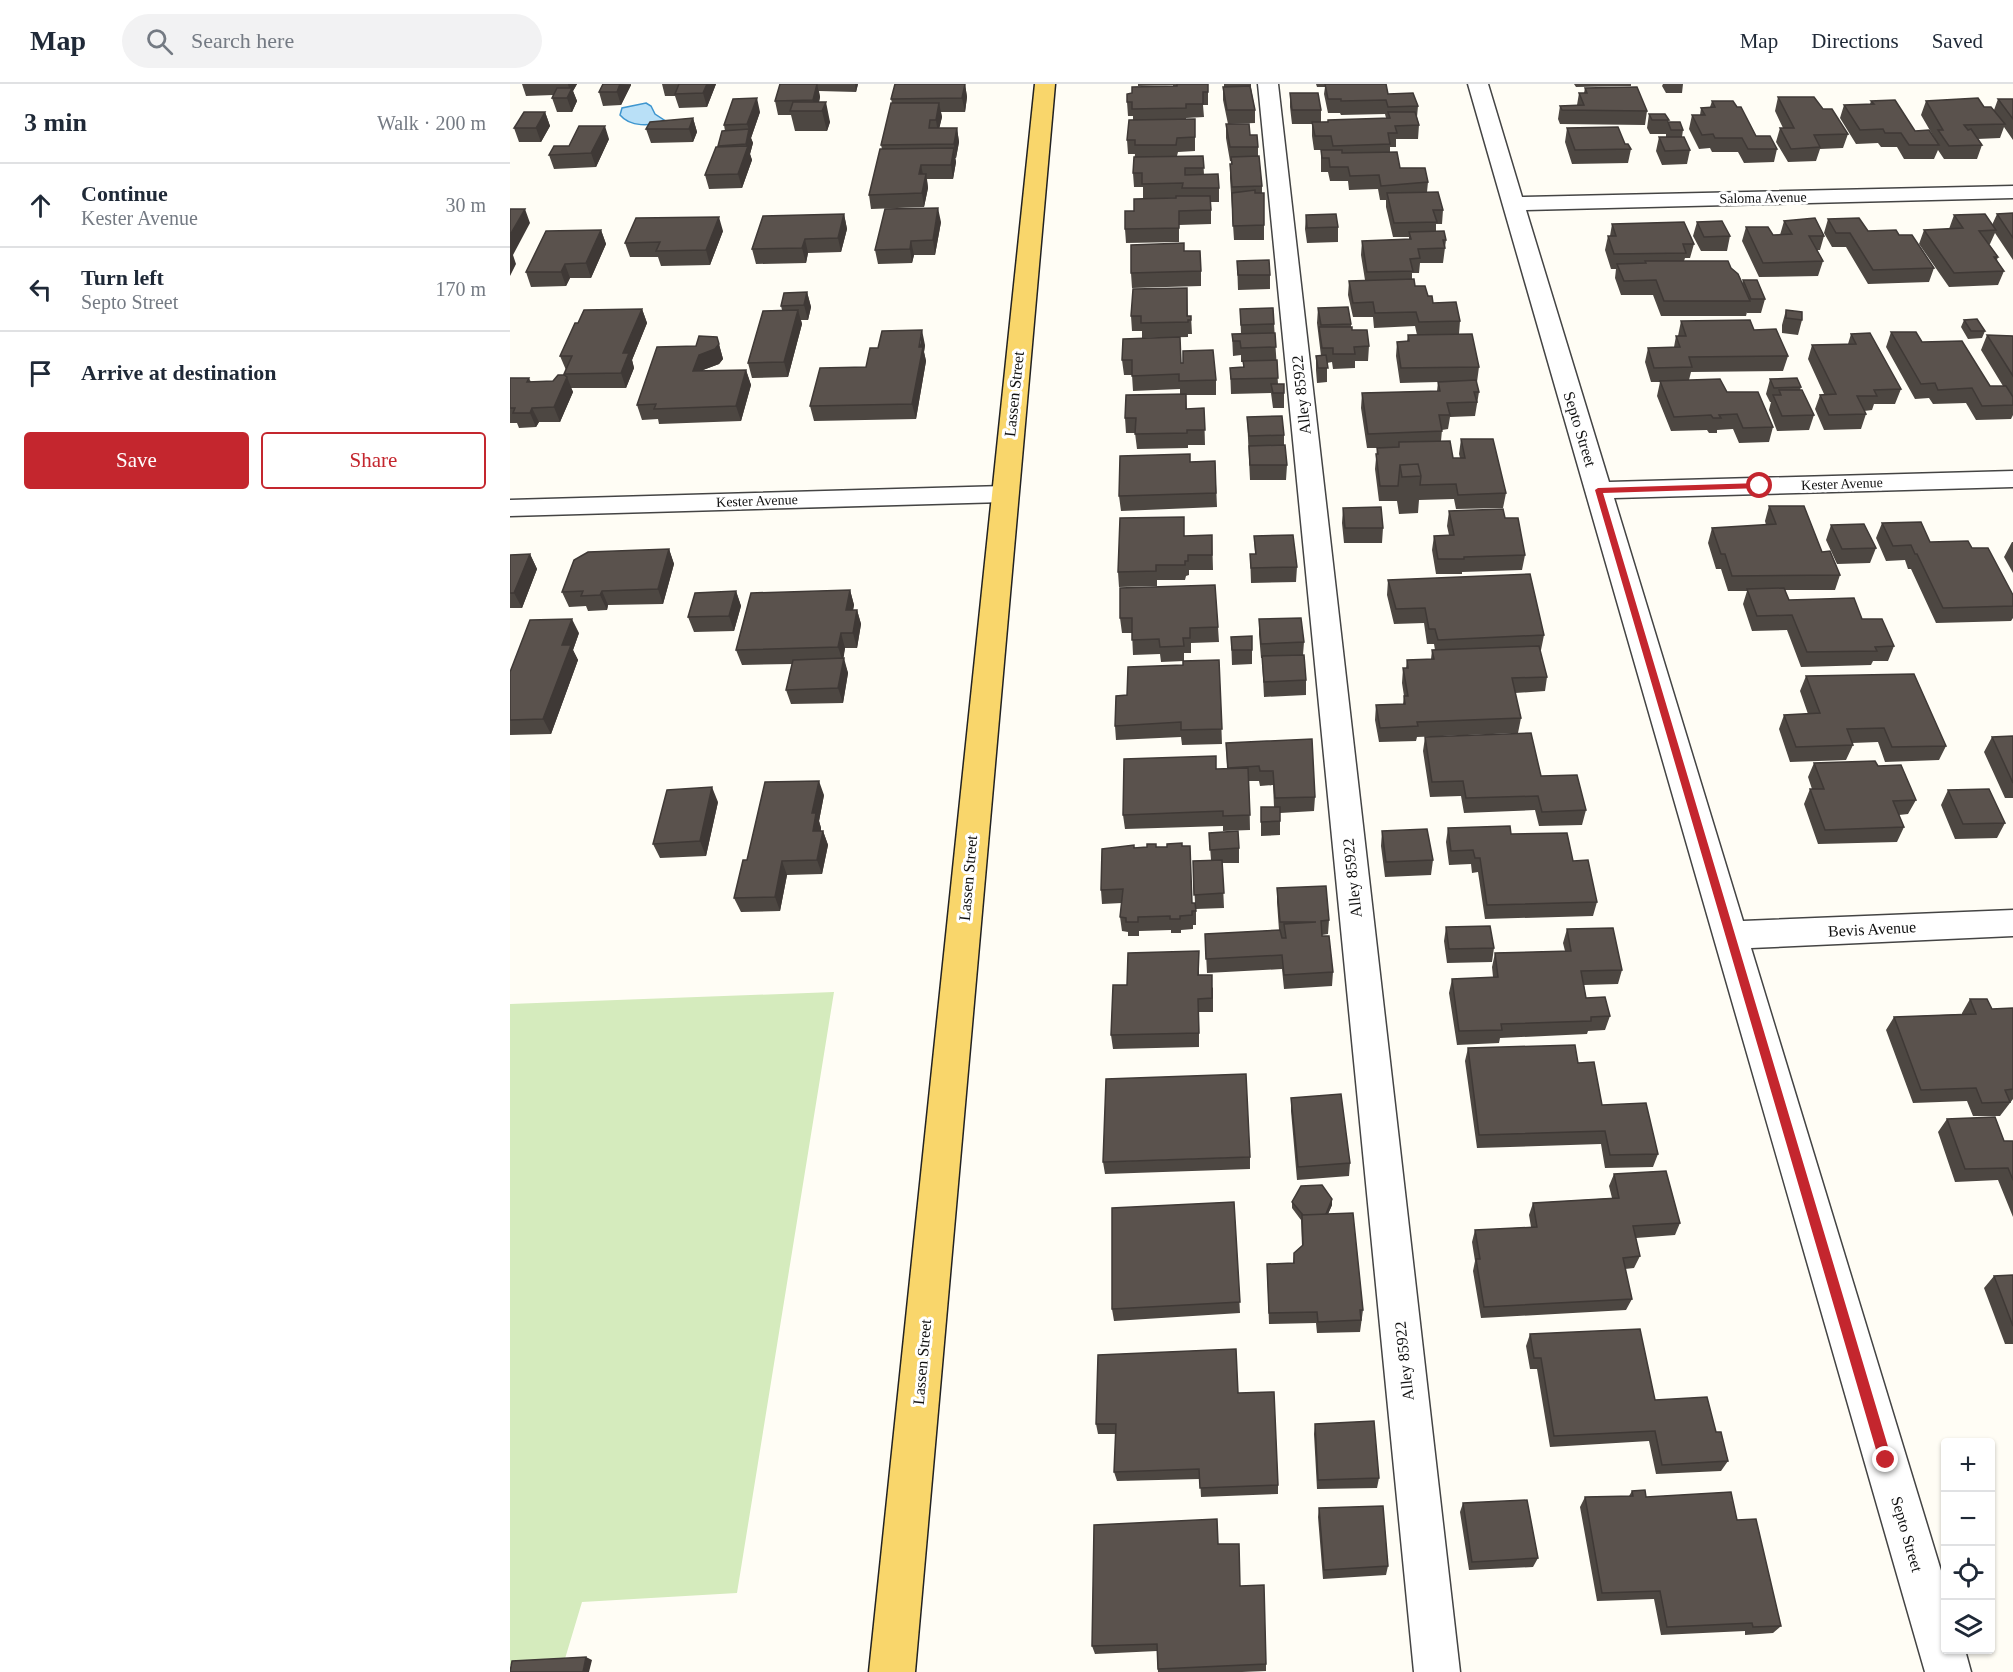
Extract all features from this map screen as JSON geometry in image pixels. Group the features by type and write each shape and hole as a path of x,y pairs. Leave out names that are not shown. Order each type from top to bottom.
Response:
{"main road":[{"name":"Lassen Street","path":"892,1672 1004,494 1046,84"}],"street":[{"name":"Alley 85922","path":"1268,84 1437,1672"},
{"name":"Septo Street","path":"1478,84 1948,1672"},
{"name":"Saloma Avenue","path":"1512,204 2013,192"},
{"name":"Kester Avenue","path":"1598,490 2013,479"},
{"name":"Kester Avenue","path":"510,508 1004,494"},
{"name":"Bevis Avenue","path":"1730,935 2013,923"}],"green space":[{"path":"834,992 737,1593 582,1602 564,1662 510,1665 510,1004"}],"water":[{"path":"646,103 651,106 655,114 664,120 641,125 629,122 620,115 622,108"}],"building":[{"path":"603,84 620,84 617,92 599,92"},
{"path":"679,84 707,84 703,93 675,94"},
{"path":"780,84 817,84 813,100 775,101"},
{"path":"895,84 965,84 962,98 891,99"},
{"path":"1177,84 1208,84 1208,92 1203,92 1203,104 1186,104 1186,108 1132,109 1132,102 1127,102 1127,94 1132,93 1132,87 1177,86"},
{"path":"1325,84 1386,84 1388,94 1413,93 1418,106 1388,107 1386,100 1328,99"},
{"path":"1250,86 1255,110 1227,110 1223,87"},
{"path":"1637,87 1647,111 1562,110 1560,106 1584,105 1579,93 1587,93 1585,88"},
{"path":"557,88 572,88 567,98 552,98"},
{"path":"1290,93 1318,93 1321,110 1292,110"},
{"path":"1778,97 1814,97 1823,109 1832,109 1848,134 1814,135 1820,147 1791,149 1780,128 1794,128"},
{"path":"757,98 747,124 724,125 733,99"},
{"path":"1978,98 1984,107 1991,107 2005,124 1964,125 1968,130 1971,129 1982,145 1949,146 1938,130 1943,130 1926,101"},
{"path":"1998,99 2013,99 2013,119"},
{"path":"1895,100 1915,131 1929,130 1939,145 1909,145 1901,133 1885,133 1883,129 1860,130 1844,105 1874,104 1871,101"},
{"path":"1712,101 1733,101 1737,107 1741,107 1756,136 1770,136 1777,149 1748,149 1742,138 1715,138 1713,134 1702,135 1692,115 1705,115 1701,108 1715,107"},
{"path":"793,102 826,102 822,111 790,111"},
{"path":"891,103 939,103 936,120 930,120 929,128 957,128 954,144 881,145"},
{"path":"524,112 545,112 536,128 514,128"},
{"path":"1388,112 1415,112 1419,125 1395,126 1397,133 1388,133 1390,144 1333,146 1331,136 1315,136 1312,122 1390,118"},
{"path":"1649,114 1665,114 1669,120 1652,120"},
{"path":"693,118 689,129 646,129 650,122"},
{"path":"1195,119 1195,137 1177,138 1176,145 1135,145 1135,140 1127,140 1129,120"},
{"path":"1668,122 1680,122 1683,130 1671,130"},
{"path":"1226,124 1249,124 1250,135 1257,135 1258,147 1230,147"},
{"path":"579,126 605,126 591,153 549,155 554,146 569,146"},
{"path":"1618,127 1625,144 1628,144 1631,149 1575,150 1567,128"},
{"path":"749,129 746,144 718,146 722,131"},
{"path":"1659,137 1684,137 1690,150 1665,151"},
{"path":"748,146 738,174 705,175 716,147"},
{"path":"954,148 951,165 921,165 919,174 926,174 922,193 869,195 880,149"},
{"path":"1321,150 1342,150 1342,153 1397,152 1400,168 1425,168 1428,182 1381,186 1379,175 1350,176 1348,167 1330,167 1329,158 1322,158"},
{"path":"1203,156 1204,168 1185,168 1185,175 1218,174 1219,188 1182,188 1183,183 1142,184 1142,173 1133,173 1134,157"},
{"path":"1259,156 1262,186 1232,187 1231,157"},
{"path":"1255,190 1255,193 1264,193 1264,225 1233,226 1232,193"},
{"path":"1438,192 1443,210 1433,210 1437,222 1394,223 1387,193"},
{"path":"1176,196 1210,196 1211,210 1179,211 1179,228 1125,229 1125,211 1134,211 1134,199 1176,198"},
{"path":"938,208 933,240 911,241 910,249 875,250 885,209"},
{"path":"510,209 525,209 510,235"},
{"path":"2013,213 2013,238 1997,214"},
{"path":"844,214 838,238 805,239 802,248 752,249 763,216"},
{"path":"1336,214 1338,227 1307,228 1306,215"},
{"path":"1985,214 1996,230 1979,231 1998,257 1994,257 2004,271 1954,273 1924,230 1963,228 1954,215"},
{"path":"719,217 706,250 656,251 660,242 625,243 636,218"},
{"path":"1815,218 1824,236 1809,236 1823,261 1763,263 1746,227 1768,227 1773,235 1792,234 1784,221"},
{"path":"1859,218 1868,231 1896,230 1899,235 1912,235 1934,268 1873,270 1850,233 1836,233 1828,219"},
{"path":"1722,221 1730,236 1704,237 1697,222"},
{"path":"1684,222 1694,244 1683,244 1686,253 1614,254 1608,236 1616,236 1612,224"},
{"path":"601,230 586,263 565,264 561,272 526,272 546,231"},
{"path":"1444,231 1445,248 1418,249 1420,258 1410,259 1413,271 1367,272 1362,241 1411,239 1409,232"},
{"path":"1184,243 1184,251 1200,251 1201,271 1131,273 1131,245"},
{"path":"1269,260 1270,275 1238,275 1237,261"},
{"path":"1645,261 1728,261 1731,268 1738,274 1750,301 1664,301 1656,280 1624,281 1617,264 1646,263"},
{"path":"1414,279 1415,286 1425,286 1428,296 1432,296 1433,303 1456,302 1460,321 1419,322 1416,312 1375,313 1373,302 1353,303 1349,281"},
{"path":"1743,280 1757,280 1765,299 1751,299"},
{"path":"1187,288 1187,316 1191,316 1188,322 1141,323 1141,316 1131,316 1133,289"},
{"path":"807,292 804,305 781,306 784,293"},
{"path":"1348,307 1351,324 1321,325 1318,308"},
{"path":"1273,308 1274,324 1241,325 1240,309"},
{"path":"642,309 623,353 629,353 621,373 564,374 572,356 560,356 575,323 578,323 584,310"},
{"path":"798,310 784,362 748,363 763,311"},
{"path":"1786,310 1802,312 1802,320 1786,318"},
{"path":"1977,319 1985,331 1971,331 1964,320"},
{"path":"1750,320 1754,330 1776,329 1788,356 1689,357 1692,367 1654,368 1648,348 1680,347 1676,336 1686,336 1681,321"},
{"path":"1319,327 1352,327 1352,330 1367,330 1369,346 1354,347 1355,354 1333,354 1333,348 1322,348"},
{"path":"922,330 919,347 923,347 912,404 810,406 820,368 866,367 870,348 878,348 882,331"},
{"path":"1891,332 1916,332 1922,342 1962,341 1990,386 2006,386 2013,397 2013,405 1982,406 1972,388 1938,390 1935,383 1921,384"},
{"path":"1275,333 1276,347 1241,348 1240,341 1233,341 1232,334"},
{"path":"1870,333 1901,389 1874,390 1877,396 1857,396 1866,414 1829,415 1820,395 1836,394 1812,345 1856,344 1851,334"},
{"path":"1472,334 1479,367 1401,368 1397,342 1409,341 1408,335"},
{"path":"1987,335 2013,336 2013,376"},
{"path":"699,336 717,337 719,344 715,349 699,355 693,371 746,370 736,406 654,409 656,404 637,405 657,347 696,346"},
{"path":"1180,337 1181,363 1183,363 1183,351 1213,350 1216,380 1179,381 1179,374 1132,376 1132,360 1122,360 1123,339"},
{"path":"1326,355 1328,368 1318,368 1316,356"},
{"path":"1277,360 1278,378 1231,379 1230,368 1244,367 1243,361"},
{"path":"558,375 567,377 554,407 532,408 530,413 513,413 515,408 510,408 510,378 529,378 527,382 553,381"},
{"path":"1797,378 1801,387 1774,388 1770,379"},
{"path":"1720,379 1727,392 1758,392 1773,427 1743,428 1737,414 1719,415 1721,418 1713,418 1711,415 1674,417 1660,381"},
{"path":"1476,380 1479,392 1474,392 1477,402 1447,403 1450,415 1439,415 1442,431 1368,434 1362,393 1440,391 1438,382"},
{"path":"1271,384 1284,384 1284,393 1273,393"},
{"path":"1779,390 1802,390 1814,415 1782,416 1773,395 1781,395"},
{"path":"1186,394 1186,409 1204,408 1205,430 1187,430 1187,433 1135,434 1136,418 1125,418 1126,395"},
{"path":"1282,416 1284,435 1249,436 1247,417"},
{"path":"1461,439 1493,439 1506,493 1458,495 1456,484 1420,485 1421,476 1418,464 1400,465 1398,486 1380,486 1377,448 1399,447 1399,442 1450,441 1453,458 1465,458"},
{"path":"1285,445 1287,465 1250,465 1249,446"},
{"path":"1190,454 1190,462 1215,461 1216,493 1119,496 1120,456"},
{"path":"1418,464 1421,476 1402,477 1400,465"},
{"path":"1769,506 1804,506 1822,552 1830,551 1840,575 1732,576 1725,554 1721,554 1712,528 1776,524"},
{"path":"1381,507 1383,528 1345,528 1343,508"},
{"path":"1503,509 1505,518 1518,518 1525,555 1438,559 1434,536 1454,535 1449,511"},
{"path":"1184,517 1184,536 1212,535 1212,555 1188,555 1185,565 1156,565 1156,571 1118,572 1120,518"},
{"path":"1921,522 1930,542 1968,541 1972,548 1988,548 2013,595 2013,606 1943,608 1911,545 1893,546 1882,523"},
{"path":"1864,524 1876,548 1842,549 1831,525"},
{"path":"1293,535 1297,567 1251,568 1250,554 1256,554 1254,536"},
{"path":"669,549 658,589 602,591 600,595 581,596 583,591 562,592 574,560 588,552"},
{"path":"530,554 514,593 510,593 510,555"},
{"path":"1530,574 1544,635 1438,640 1435,629 1429,629 1425,608 1396,609 1388,580"},
{"path":"1215,585 1218,627 1190,628 1190,638 1183,638 1184,646 1160,647 1159,639 1132,640 1132,618 1120,618 1120,588"},
{"path":"1784,588 1789,600 1854,598 1862,619 1882,619 1894,646 1875,647 1877,651 1807,652 1792,615 1757,616 1747,589"},
{"path":"850,590 846,610 857,610 853,633 841,633 838,647 736,650 751,593"},
{"path":"736,591 729,616 688,617 695,593"},
{"path":"1301,618 1304,642 1261,644 1259,619"},
{"path":"572,619 562,645 571,645 543,719 510,720 510,672 530,620"},
{"path":"1252,636 1252,650 1232,650 1231,637"},
{"path":"1539,646 1547,677 1512,678 1521,718 1417,722 1418,726 1380,728 1376,705 1405,704 1404,696 1408,696 1403,668 1408,668 1407,660 1434,659 1432,650"},
{"path":"1304,655 1306,680 1264,682 1262,656"},
{"path":"844,658 838,688 786,690 793,660"},
{"path":"1219,660 1222,729 1181,730 1181,722 1115,726 1116,696 1127,695 1128,667 1183,665 1183,661"},
{"path":"1914,674 1946,746 1892,747 1884,728 1847,729 1853,745 1796,747 1784,715 1820,713 1806,676"},
{"path":"1531,733 1541,776 1577,775 1586,810 1542,812 1538,796 1466,798 1463,781 1432,782 1425,737"},
{"path":"2013,736 2013,783 1992,737"},
{"path":"1312,739 1315,797 1275,798 1273,771 1260,771 1259,766 1228,768 1226,743"},
{"path":"1216,756 1216,769 1248,768 1250,815 1223,816 1223,811 1123,815 1124,759"},
{"path":"1875,761 1878,766 1901,765 1916,800 1893,801 1904,827 1825,830 1810,789 1824,789 1814,763"},
{"path":"819,781 812,813 816,813 813,831 823,831 817,860 782,861 775,897 734,898 743,860 747,860 765,782"},
{"path":"712,787 700,841 653,844 667,790"},
{"path":"1989,789 2005,823 1963,824 1948,790"},
{"path":"1261,807 1280,807 1280,821 1261,822"},
{"path":"1510,826 1511,834 1567,833 1573,861 1588,860 1597,902 1487,905 1480,858 1475,858 1473,850 1451,851 1448,828"},
{"path":"1427,829 1433,860 1386,862 1382,831"},
{"path":"1238,831 1239,848 1210,850 1209,833"},
{"path":"1182,843 1182,846 1190,846 1192,903 1195,903 1196,911 1192,911 1192,915 1180,916 1180,919 1170,919 1170,916 1138,917 1138,922 1126,922 1126,918 1120,917 1123,889 1101,890 1102,849 1134,845 1134,848 1147,847 1147,844 1167,847 1167,844"},
{"path":"1222,860 1224,893 1194,895 1193,861"},
{"path":"1326,886 1329,920 1321,921 1322,936 1329,936 1333,972 1284,975 1282,955 1206,959 1205,934 1280,930 1282,938 1286,938 1284,924 1316,922 1280,922 1277,888"},
{"path":"1490,926 1494,948 1449,949 1446,927"},
{"path":"1613,928 1622,970 1581,971 1586,998 1605,997 1610,1016 1591,1017 1591,1021 1501,1024 1502,1030 1459,1031 1452,979 1498,977 1495,953 1571,951 1567,929"},
{"path":"1199,951 1198,975 1212,975 1212,998 1198,999 1199,1033 1111,1035 1113,985 1127,985 1128,953"},
{"path":"1970,999 1987,999 1992,1009 2013,1008 2013,1089 2005,1090 2010,1102 1982,1103 1976,1088 1921,1090 1894,1017 1976,1014"},
{"path":"1575,1045 1578,1063 1594,1062 1602,1105 1646,1103 1658,1154 1610,1155 1605,1131 1479,1135 1468,1048"},
{"path":"1246,1074 1250,1157 1103,1162 1106,1079"},
{"path":"1341,1094 1350,1163 1298,1167 1291,1098"},
{"path":"1995,1117 2004,1141 2013,1141 2013,1180 2008,1168 1965,1169 1947,1119"},
{"path":"1666,1171 1680,1223 1633,1226 1640,1256 1623,1258 1632,1299 1484,1307 1476,1259 1480,1259 1475,1230 1537,1227 1533,1203 1619,1198 1614,1174"},
{"path":"1322,1185 1332,1199 1326,1214 1303,1215 1292,1202 1301,1186"},
{"path":"1234,1202 1240,1302 1112,1309 1112,1208"},
{"path":"1353,1213 1363,1310 1360,1310 1361,1320 1318,1322 1317,1312 1269,1313 1267,1264 1294,1263 1294,1253 1303,1245 1302,1215"},
{"path":"2013,1275 2013,1326 1994,1276"},
{"path":"1640,1329 1655,1400 1707,1397 1716,1432 1721,1432 1728,1461 1662,1465 1655,1431 1554,1436 1541,1358 1534,1358 1530,1334"},
{"path":"1236,1349 1238,1393 1274,1392 1278,1485 1200,1488 1199,1469 1114,1472 1116,1424 1096,1424 1098,1355"},
{"path":"1374,1421 1379,1478 1318,1480 1315,1424"},
{"path":"1645,1490 1646,1497 1731,1492 1737,1520 1756,1519 1781,1626 1753,1627 1752,1623 1667,1627 1660,1591 1602,1593 1585,1497 1633,1496 1632,1491"},
{"path":"1527,1500 1538,1558 1472,1562 1463,1503"},
{"path":"1383,1506 1388,1566 1324,1570 1319,1508"},
{"path":"1217,1519 1218,1544 1239,1544 1240,1586 1264,1585 1266,1664 1158,1669 1157,1644 1092,1646 1094,1525"},
{"path":"586,1657 583,1672 510,1672 512,1661"}],"route":[{"path":"1760,486 1598,490 1886,1460"}]}
